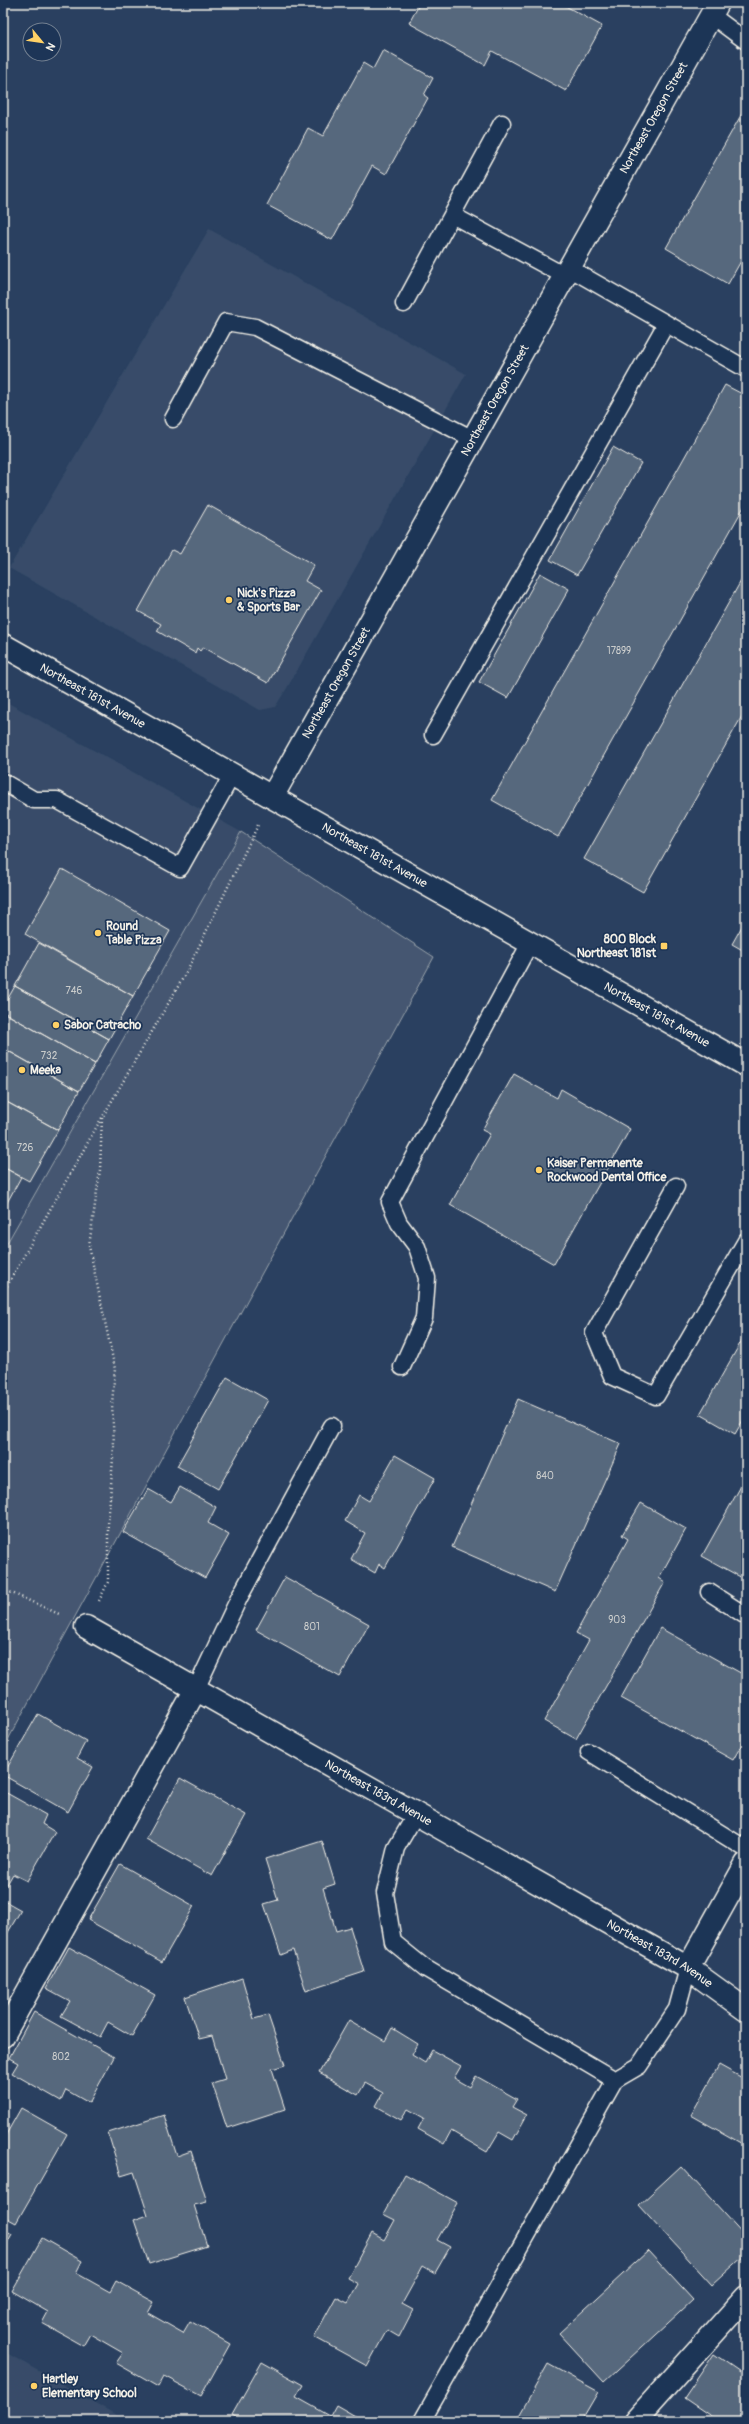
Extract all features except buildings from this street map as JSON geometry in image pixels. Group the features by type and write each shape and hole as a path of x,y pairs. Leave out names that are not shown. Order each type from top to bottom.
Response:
{"street":[{"name":"Northeast Oregon Street","path":"272,797 714,9"},
{"name":"Northeast 181st Avenue","path":"3,645 746,1065"},
{"name":"Northeast 183rd Avenue","path":"86,1627 688,1968 746,2010"},
{"path":"3,2036 196,1689"},
{"path":"688,1968 746,1864"},
{"path":"635,2421 738,2319 746,2296"}],"lane":[{"path":"714,9 746,41"},
{"path":"404,304 502,122"},
{"path":"452,215 567,272 666,324 746,369"},
{"path":"173,418 226,322 255,327 473,439"},
{"path":"433,735 666,324"},
{"path":"3,782 34,800 57,800 180,868 232,775"},
{"path":"402,1367 424,1318 427,1278 417,1247 399,1223 390,1202 530,943"},
{"path":"676,1186 594,1333 612,1376 656,1396 746,1241"},
{"path":"196,1689 239,1598 332,1426"},
{"path":"709,1592 746,1616"},
{"path":"589,1752 746,1849"},
{"path":"416,1814 396,1848 385,1893 393,1942 425,1968 615,2080"},
{"path":"422,2421 615,2080 639,2066 673,2016 677,2009 688,1968"}],"path":[{"path":"3,1293 187,971 272,797"},
{"path":"3,1589 86,1627 108,1582 108,1525 114,1445 112,1404 115,1369 89,1246 100,1170 102,1118"}],"shaded area":[{"path":"209,229 466,374 287,688 275,707 260,710 9,568"},
{"path":"3,700 241,832 3,1250"},
{"path":"241,832 434,957 3,1749 3,1250"},
{"name":"Hartley Elementary School","path":"3,2351 127,2421 3,2421"}],"place":[{"name":"Nick's Pizza & Sports Bar","path":"229,600"},
{"name":"Round Table Pizza","path":"98,933"},
{"name":"800 Block Northeast 181st","path":"664,946"},
{"name":"Sabor Catracho","path":"56,1025"},
{"name":"Meeka","path":"22,1070"},
{"name":"Kaiser Permanente Rockwood Dental Office","path":"539,1170"},
{"name":"Hartley Elementary School","path":"34,2386"}]}
